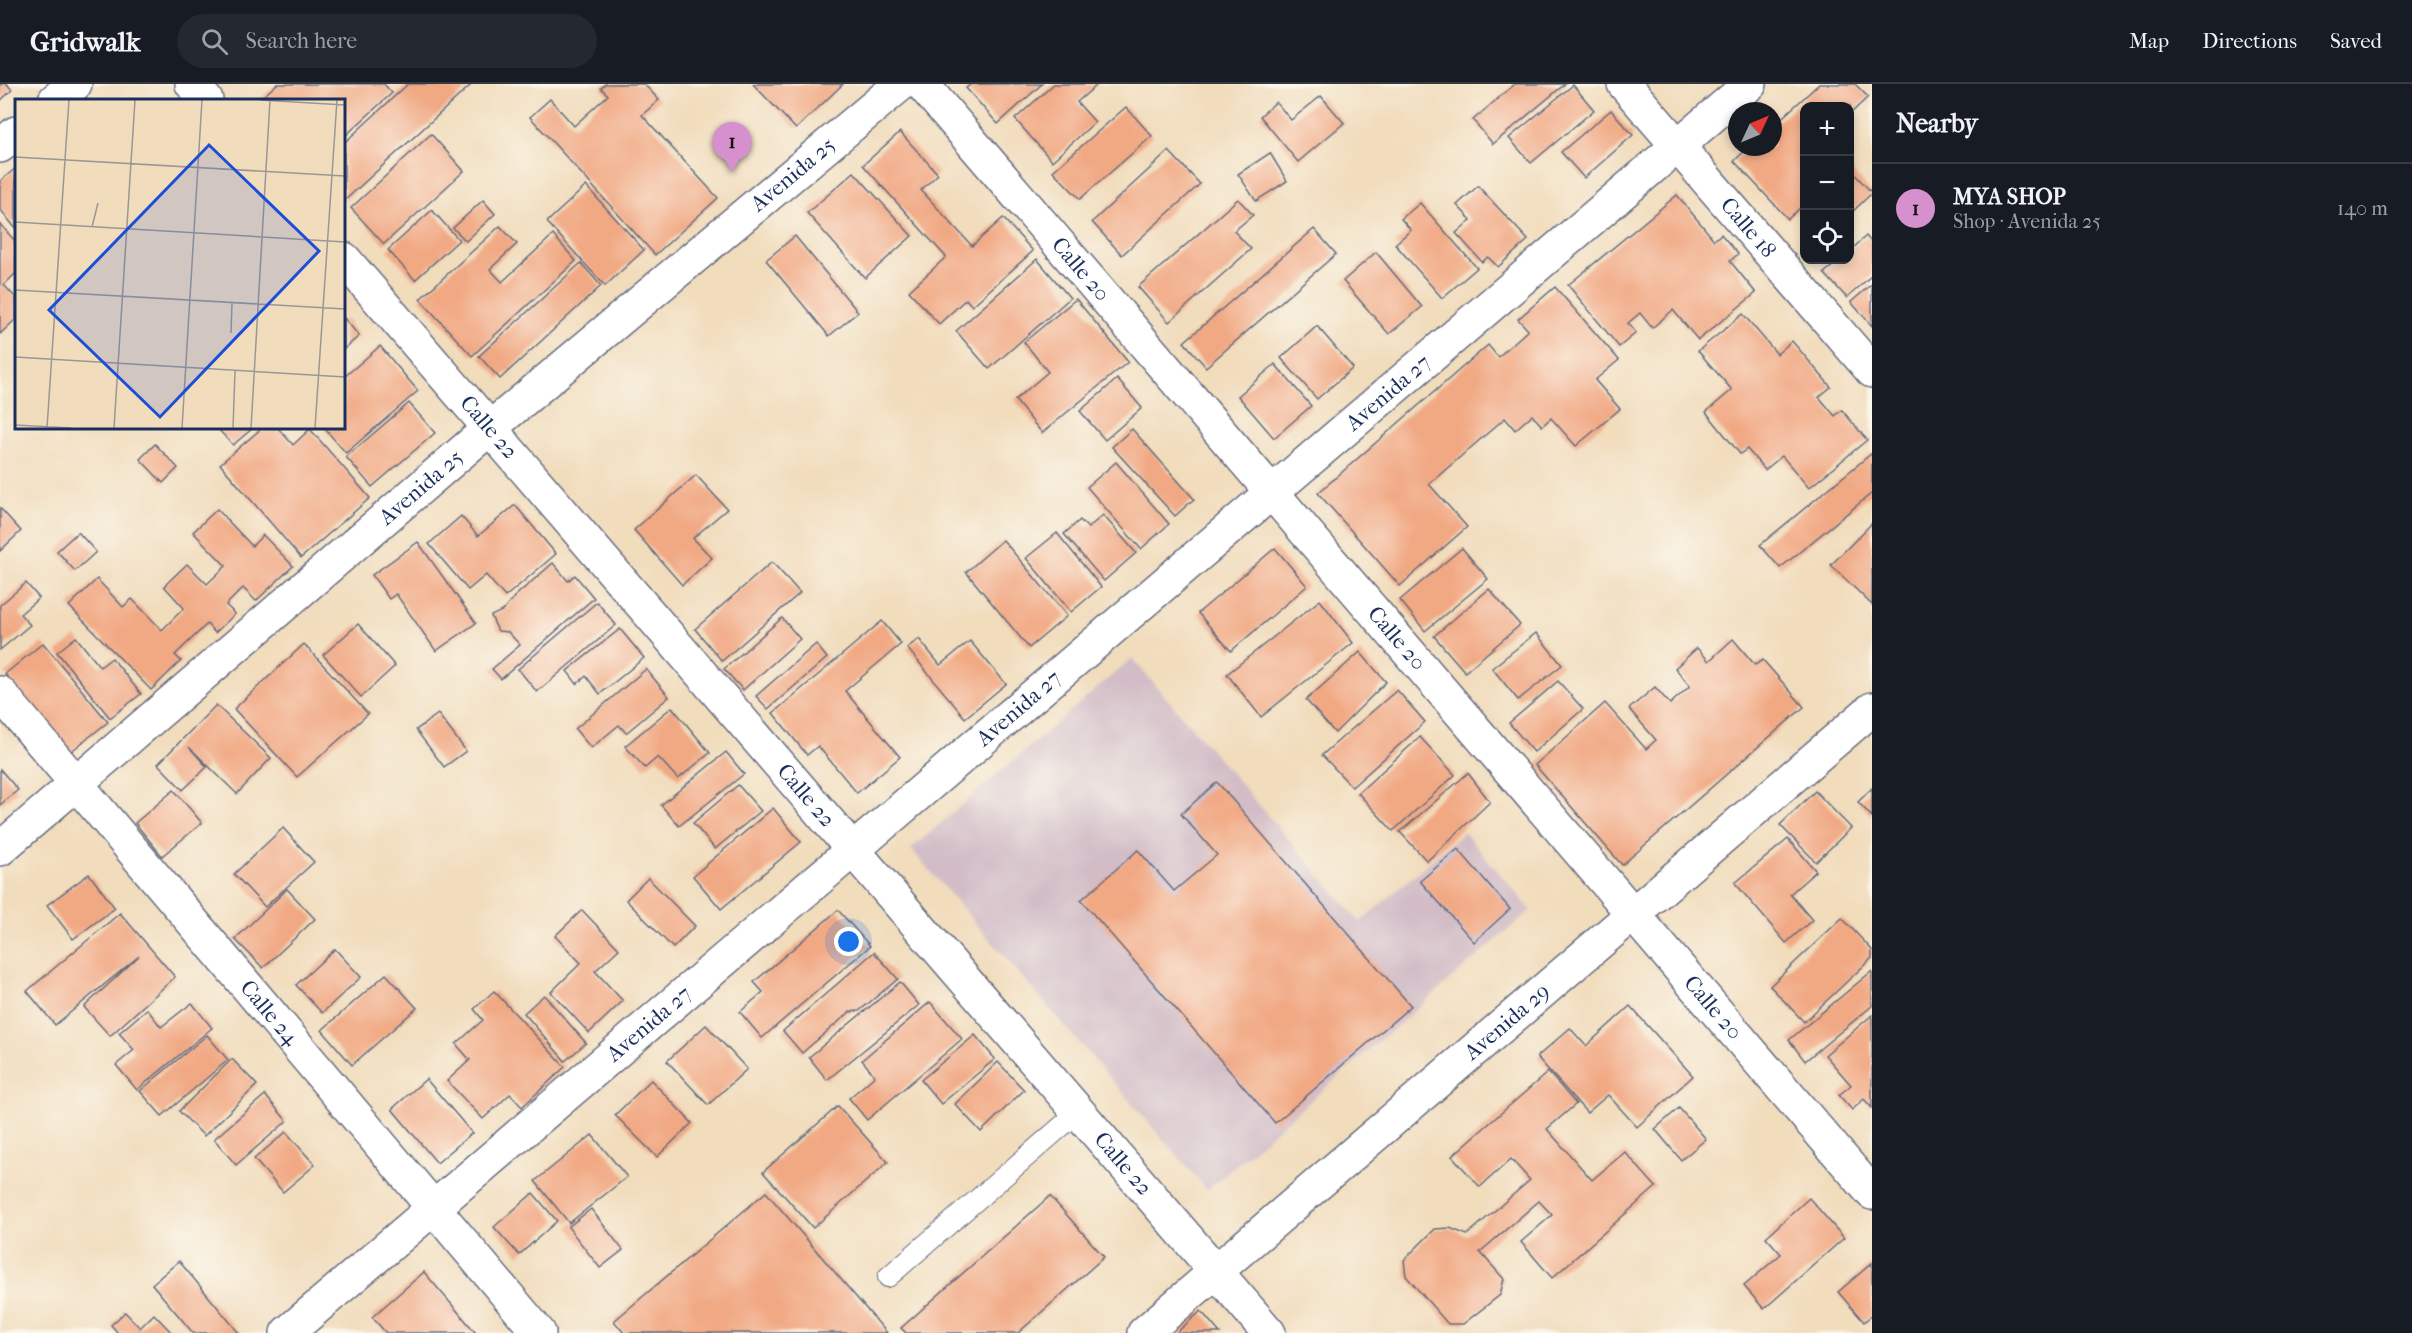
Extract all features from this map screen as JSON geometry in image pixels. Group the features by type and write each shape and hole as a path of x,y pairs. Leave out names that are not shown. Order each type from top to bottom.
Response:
{"street":[{"path":"56,99 75,84"},
{"path":"192,84 205,99"},
{"name":"Avenida 25","path":"0,849 490,428 901,84"},
{"name":"Calle 20","path":"922,84 1872,1193"},
{"name":"Calle 18","path":"1624,84 1872,371"},
{"name":"Avenida 27","path":"287,1333 1750,84"},
{"path":"0,146 15,134"},
{"name":"Calle 22","path":"345,260 1269,1333"},
{"name":"Calle 24","path":"0,693 539,1333"},
{"name":"Avenida 29","path":"1144,1333 1872,709"}],"lane":[{"path":"888,1277 1078,1112"}],"shaded area":[{"path":"1132,658 1360,922 1464,832 1531,910 1207,1190 911,849"}],"building":[{"path":"0,84 7,84 12,90 0,101"},
{"path":"277,84 384,84 392,93 345,136 345,99 260,99"},
{"path":"408,84 472,84 345,200 345,142"},
{"path":"605,84 644,84 659,100 642,115 718,198 655,255 530,117 550,99 574,126 608,95 601,88"},
{"path":"753,84 843,84 796,129"},
{"path":"971,84 1042,84 998,124 966,88"},
{"path":"1054,84 1098,84 1077,102 1095,122 1052,161 1015,119"},
{"path":"1515,84 1565,84 1493,144 1473,120"},
{"path":"1819,84 1855,84 1868,97 1854,110 1854,102 1800,102 1800,208 1788,219 1734,161 1739,156 1782,156 1782,118"},
{"path":"1573,85 1594,110 1531,163 1509,138"},
{"path":"1321,96 1344,123 1298,162 1260,116 1276,102 1291,120"},
{"path":"1126,107 1152,136 1080,199 1053,171"},
{"path":"1611,110 1633,135 1584,178 1561,152"},
{"path":"900,132 938,174 921,190 972,246 1003,218 1033,251 972,306 966,299 939,324 909,291 946,257 863,165"},
{"path":"431,134 464,171 384,244 351,208"},
{"path":"1169,151 1200,184 1122,255 1092,222"},
{"path":"1270,153 1287,181 1256,201 1238,174"},
{"path":"15,169 15,228 0,209 0,181"},
{"path":"854,172 912,236 865,278 807,213"},
{"path":"1854,173 1872,193 1854,210"},
{"path":"586,186 644,250 605,286 547,222"},
{"path":"1478,186 1528,240 1498,267 1488,257 1482,262 1456,233 1471,220 1457,205"},
{"path":"1677,195 1714,240 1721,234 1738,254 1730,261 1756,293 1698,340 1673,310 1652,328 1640,313 1628,323 1636,333 1619,347 1568,285"},
{"path":"1238,199 1253,215 1234,231 1251,249 1169,322 1138,287"},
{"path":"483,200 495,214 466,241 453,228"},
{"path":"1420,203 1477,268 1442,298 1395,244 1411,230 1401,219"},
{"path":"432,210 459,240 415,280 388,250"},
{"path":"0,224 15,241 15,274 4,285 15,297 15,320 0,334"},
{"path":"500,226 517,244 490,269 502,282 553,235 576,261 472,356 420,299"},
{"path":"1314,229 1336,254 1206,367 1184,342"},
{"path":"795,236 858,312 829,336 766,260"},
{"path":"1866,236 1872,243 1872,275 1847,298 1824,273 1835,264 1854,264 1854,247"},
{"path":"1376,252 1422,307 1389,334 1343,281"},
{"path":"1037,259 1070,298 989,369 956,331"},
{"path":"581,263 601,286 500,379 479,356"},
{"path":"1872,284 1872,326 1851,302"},
{"path":"1555,287 1619,360 1595,380 1620,409 1576,446 1551,418 1542,426 1532,415 1515,430 1505,418 1429,484 1467,527 1400,586 1318,493 1488,345 1498,357 1528,330 1518,319"},
{"path":"1076,299 1128,362 1042,433 1015,400 1048,372 1024,342"},
{"path":"1743,314 1777,354 1792,341 1831,387 1819,397 1835,416 1842,410 1867,440 1809,488 1782,456 1765,470 1747,449 1740,454 1706,412 1732,390 1698,351"},
{"path":"345,319 359,336 345,348"},
{"path":"1317,326 1353,368 1317,399 1281,358"},
{"path":"380,346 418,391 346,453 325,429 345,429 345,376"},
{"path":"1275,364 1311,406 1274,438 1238,396"},
{"path":"1117,379 1142,408 1105,440 1080,411"},
{"path":"409,403 435,433 372,487 346,457"},
{"path":"218,429 252,429 233,445"},
{"path":"261,429 279,429 293,445 310,429 370,498 301,558 220,464"},
{"path":"1132,429 1194,499 1175,516 1112,447"},
{"path":"155,444 178,468 163,483 140,459"},
{"path":"1872,453 1872,493 1780,568 1760,545"},
{"path":"1116,462 1169,524 1141,549 1087,487"},
{"path":"696,475 727,509 693,538 712,558 682,585 634,530"},
{"path":"515,505 556,554 505,597 486,575 468,590 429,544 461,516 478,536"},
{"path":"0,508 21,531 0,551"},
{"path":"217,509 252,546 263,535 293,566 256,601 243,588 226,605 235,614 215,633 207,624 175,655 181,661 151,690 69,606 97,579 123,607 132,599 162,630 184,608 164,586 187,564 207,584 226,566 193,532"},
{"path":"1103,515 1136,553 1104,581 1064,534 1080,520 1088,528"},
{"path":"1872,523 1872,605 1831,565"},
{"path":"78,532 96,552 75,571 57,551"},
{"path":"1057,533 1101,587 1071,612 1026,558"},
{"path":"1003,540 1067,616 1029,648 966,572"},
{"path":"418,542 476,623 436,651 396,594 389,599 372,575"},
{"path":"1275,548 1307,586 1231,651 1198,613"},
{"path":"1462,548 1488,579 1425,631 1400,600"},
{"path":"772,562 800,593 722,661 695,629"},
{"path":"553,563 568,581 575,575 594,598 501,679 492,669 520,645 508,632 498,631 491,616 504,610 514,597"},
{"path":"26,583 39,598 20,614 30,625 0,650 0,605"},
{"path":"1489,589 1520,625 1465,672 1434,636"},
{"path":"1320,600 1353,643 1261,717 1227,674"},
{"path":"597,602 616,625 537,692 518,669"},
{"path":"782,618 800,639 743,690 724,669"},
{"path":"882,621 901,644 845,691 900,757 857,793 818,746 807,755 773,713"},
{"path":"358,624 395,666 361,697 323,655"},
{"path":"620,629 644,658 600,694 586,676 577,684 567,671"},
{"path":"1536,633 1562,665 1518,700 1492,668"},
{"path":"76,637 100,667 112,658 141,694 110,718 57,652"},
{"path":"919,639 940,665 970,641 1006,684 965,718 907,648"},
{"path":"1733,639 1755,665 1763,660 1804,707 1622,865 1535,765 1605,703 1646,749 1656,740 1629,709 1655,687 1670,704 1690,686 1675,668 1697,648 1709,661"},
{"path":"43,643 108,722 69,753 5,674"},
{"path":"304,644 368,714 297,777 234,709"},
{"path":"816,644 827,658 768,709 756,696"},
{"path":"1360,652 1386,682 1335,733 1306,700"},
{"path":"646,669 669,697 626,733 619,725 591,748 575,729"},
{"path":"1558,681 1583,709 1534,752 1509,723"},
{"path":"1397,690 1425,722 1352,787 1322,755"},
{"path":"216,705 271,758 237,794 189,747 207,767 183,790 158,764"},
{"path":"672,707 710,753 678,779 658,757 645,768 625,746"},
{"path":"438,714 466,751 444,767 416,730"},
{"path":"1420,737 1455,775 1393,831 1358,793"},
{"path":"726,752 744,774 679,826 661,805"},
{"path":"0,769 18,790 0,805"},
{"path":"1468,773 1490,802 1427,861 1400,832"},
{"path":"1217,782 1411,1006 1275,1123 1081,900 1138,850 1174,891 1217,855 1181,814"},
{"path":"738,785 761,811 715,849 693,823"},
{"path":"1872,788 1872,817 1858,802"},
{"path":"174,790 202,823 162,856 135,823"},
{"path":"1815,791 1851,828 1816,862 1780,825"},
{"path":"773,808 801,842 721,909 693,876"},
{"path":"283,828 314,862 265,907 234,874"},
{"path":"1788,839 1816,871 1790,894 1812,920 1786,943 1735,883"},
{"path":"1458,849 1510,909 1474,942 1420,881"},
{"path":"89,874 115,908 73,939 47,905"},
{"path":"648,878 695,926 673,948 626,900"},
{"path":"287,889 315,919 263,968 235,939"},
{"path":"582,910 619,949 595,971 623,1001 589,1033 551,992 581,963 555,936"},
{"path":"838,910 870,946 762,1038 740,1012 763,992 754,982"},
{"path":"120,913 175,977 110,1036 84,1007 139,956 55,1025 27,991"},
{"path":"1842,918 1872,950 1872,958 1804,1022 1770,986"},
{"path":"335,949 361,977 322,1013 296,985"},
{"path":"874,952 898,979 859,1011 850,1012 802,1053 783,1031"},
{"path":"1872,971 1872,1006 1805,1061 1789,1040"},
{"path":"386,974 417,1008 352,1065 322,1030"},
{"path":"900,982 919,1005 827,1080 809,1057"},
{"path":"494,991 565,1067 522,1107 510,1094 483,1119 447,1081 470,1060 456,1044 483,1020 474,1009"},
{"path":"544,995 586,1043 565,1061 524,1013"},
{"path":"930,1002 962,1039 867,1120 849,1098 875,1076 862,1060"},
{"path":"192,1003 212,1028 137,1090 116,1065 134,1050 119,1033 147,1009 161,1027"},
{"path":"1630,1006 1693,1076 1637,1127 1608,1095 1587,1113 1537,1057 1570,1028 1586,1046"},
{"path":"1872,1015 1872,1108 1864,1099 1852,1110 1839,1095 1851,1085 1825,1055"},
{"path":"706,1025 747,1069 708,1105 667,1061"},
{"path":"207,1035 228,1060 162,1116 140,1091"},
{"path":"975,1035 995,1059 941,1104 921,1080"},
{"path":"232,1059 257,1085 204,1136 179,1111"},
{"path":"998,1062 1024,1090 981,1132 955,1104"},
{"path":"1548,1072 1576,1104 1547,1129 1592,1180 1625,1152 1656,1187 1552,1278 1521,1242 1552,1215 1539,1201 1480,1252 1504,1279 1500,1295 1463,1324 1448,1324 1406,1276 1404,1260 1435,1229 1450,1228 1467,1235 1530,1180 1511,1159 1480,1187 1452,1156"},
{"path":"426,1079 472,1133 437,1163 392,1109"},
{"path":"651,1080 692,1123 657,1157 615,1115"},
{"path":"265,1095 287,1121 236,1165 214,1139"},
{"path":"838,1106 888,1162 813,1228 763,1172"},
{"path":"1679,1108 1706,1139 1681,1160 1655,1129"},
{"path":"286,1132 315,1165 283,1192 254,1159"},
{"path":"592,1135 627,1177 569,1223 535,1181"},
{"path":"766,1192 887,1333 624,1333 614,1321"},
{"path":"533,1193 557,1221 519,1255 494,1227"},
{"path":"1050,1196 1104,1257 1018,1333 906,1333 901,1328"},
{"path":"1809,1198 1844,1238 1764,1309 1744,1286 1781,1254 1766,1237"},
{"path":"591,1209 623,1250 600,1268 568,1227"},
{"path":"179,1261 239,1333 193,1333 152,1284"},
{"path":"1872,1263 1872,1315 1864,1322 1838,1292"},
{"path":"424,1272 476,1333 386,1333 372,1317"},
{"path":"1201,1311 1220,1333 1176,1333"},
{"path":"125,1312 140,1328 154,1314 172,1333 118,1333 111,1325"}],"place":[{"name":"MYA SHOP","path":"732,172"}]}
